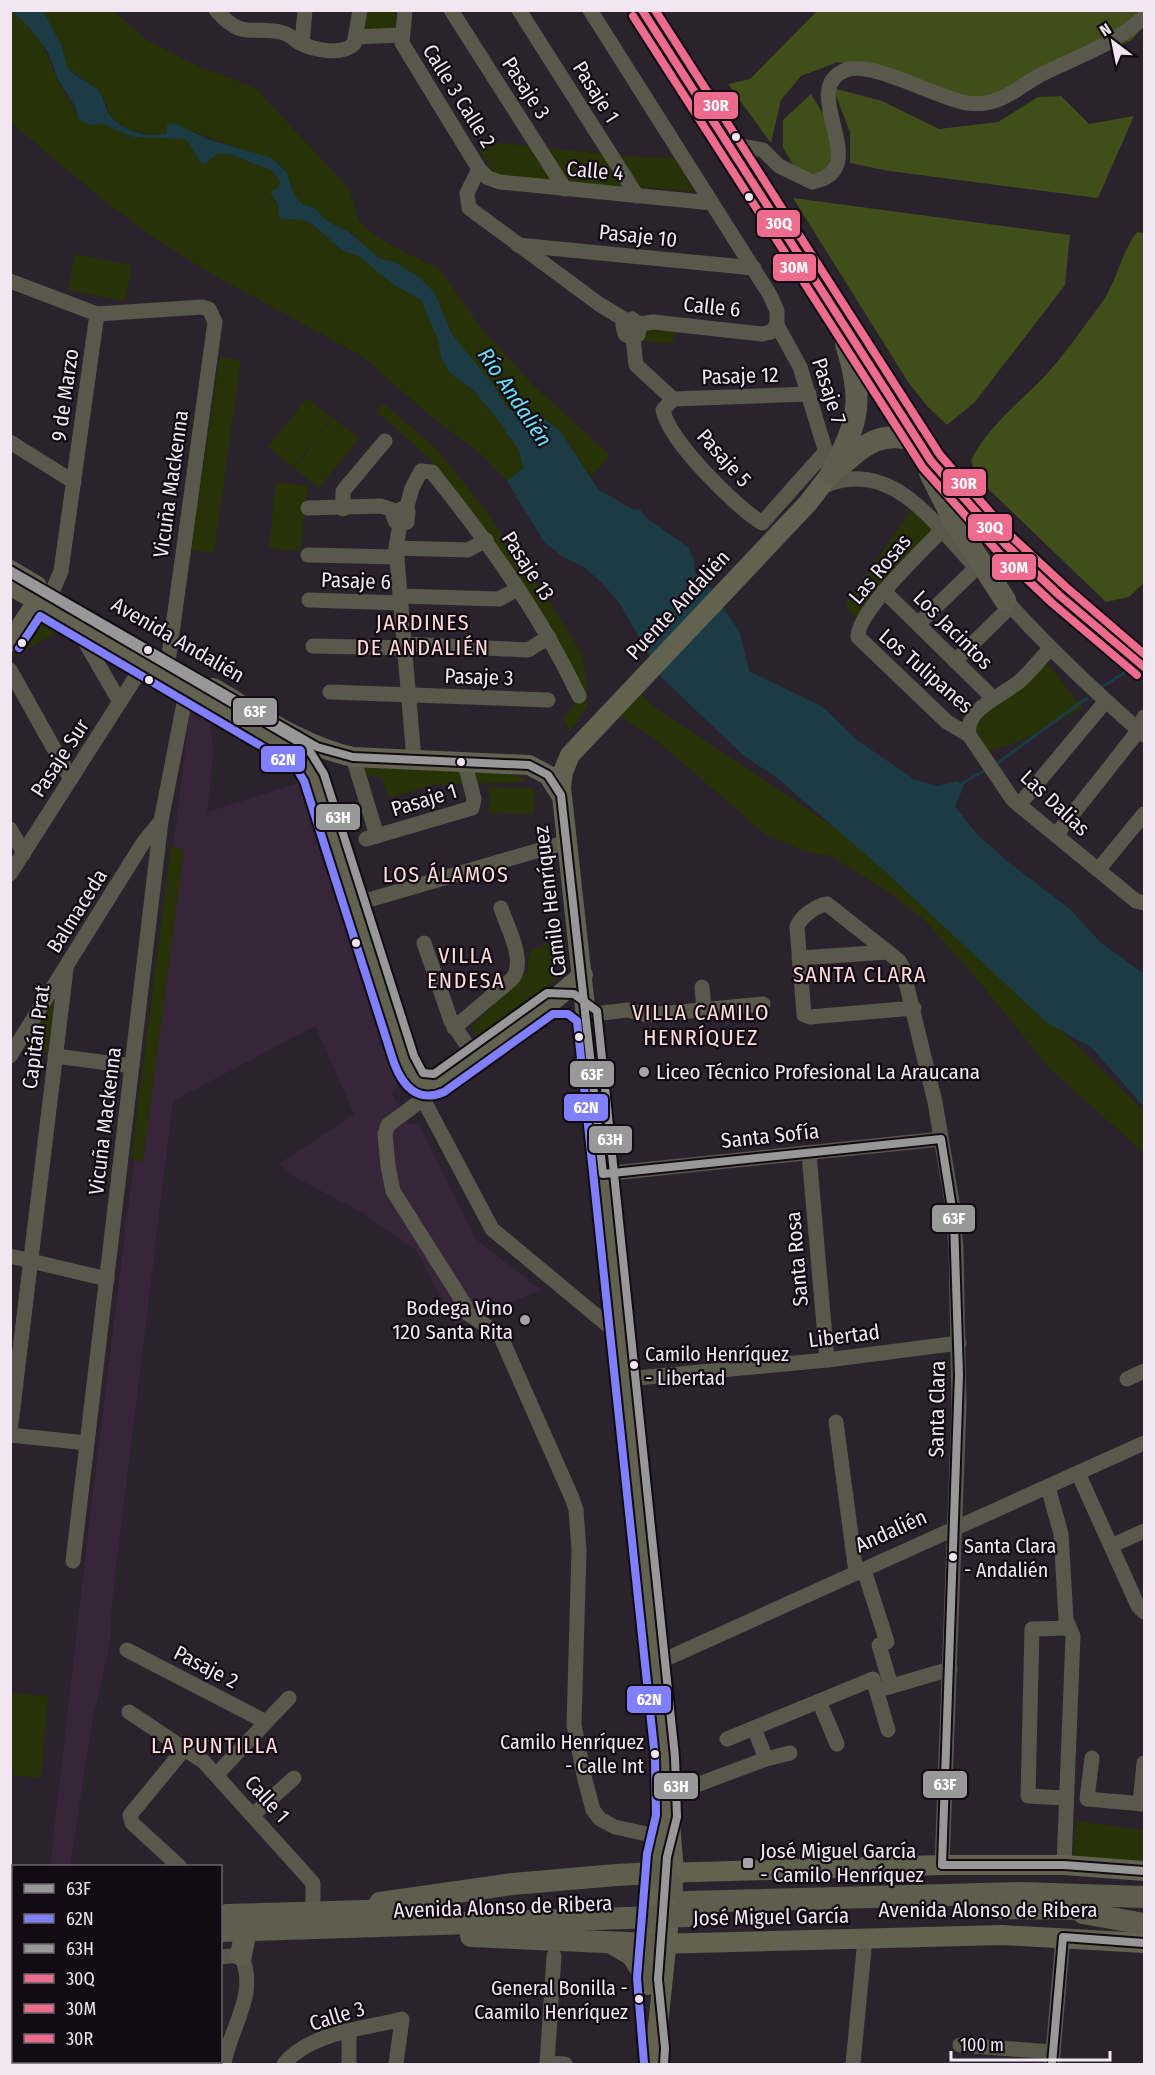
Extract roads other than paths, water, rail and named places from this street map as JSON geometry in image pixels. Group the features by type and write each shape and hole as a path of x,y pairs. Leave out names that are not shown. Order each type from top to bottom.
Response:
{"highway":[{"path":"642,10 917,441 966,503 1018,558 1144,668"},
{"path":"656,10 917,421 957,476 990,515 1042,566 1144,653"},
{"path":"826,470 850,438 857,396 854,368 837,317"},
{"path":"826,470 876,439 893,436 917,441"},
{"path":"917,441 945,505 1008,603"},
{"path":"325,1918 522,1883 675,1890"},
{"name":"Avenida Alonso de Ribera","path":"675,1890 983,1908 1144,1911"},
{"name":"Avenida Alonso de Ribera","path":"222,1915 325,1918 624,1911 675,1890 1144,1896"},
{"path":"1061,1909 1144,1924"},
{"path":"325,1918 611,1943 656,1938"},
{"name":"Avenida Alonso de Ribera","path":"222,1931 246,1930 325,1918"},
{"path":"231,1956 246,1930"},
{"path":"611,1943 632,1955 655,1976"}],"main road":[{"name":"Puente Andalién","path":"584,740 808,503 826,470"},
{"name":"Avenida Andalién","path":"10,570 74,623 292,750 303,759 314,777 407,1067 422,1092"},
{"name":"Avenida Andalién","path":"10,585 44,598 168,662 317,747 353,757 464,760 529,765"},
{"path":"10,642 44,598"},
{"name":"Camilo Henríquez","path":"584,740 570,755 563,772 561,795 583,975 657,1663 667,1806 658,1850 675,1890 656,1938 655,2056"},
{"path":"529,765 570,755"},
{"path":"314,777 328,764 353,757"},
{"path":"529,765 548,776 561,795"},
{"path":"422,1092 436,1085 550,1003 583,975"},
{"path":"550,1003 571,1004 587,1015"},
{"path":"675,1890 942,1865 1064,1865 1144,1871"},
{"name":"José Miguel García","path":"656,1938 699,1943 1002,1935 1144,1943"},
{"path":"655,1976 682,1953 699,1943"}],"street":[{"path":"216,10 228,25 246,31 285,33 302,44 342,50 354,44 360,10"},
{"path":"302,44 305,10"},
{"name":"Calle 3 Calle 2","path":"405,10 403,46 479,169"},
{"name":"Pasaje 3","path":"451,10 565,189"},
{"name":"Pasaje 1","path":"519,10 637,196"},
{"path":"590,10 773,300 777,325"},
{"path":"742,147 763,150 779,166 812,182 816,181 830,174 838,161 839,152 828,94 831,82 843,71 853,68 870,69 932,93 967,103 985,103 1003,98 1040,75 1105,44 1144,17"},
{"path":"356,37 402,35"},
{"path":"479,169 467,194 467,204 518,245 633,327 636,365 673,399"},
{"name":"Calle 4","path":"479,169 488,178 496,181 712,203"},
{"name":"Pasaje 10","path":"518,245 754,268"},
{"path":"10,281 97,314"},
{"name":"Vicuña Mackenna","path":"97,314 202,307 212,312 215,322 168,662"},
{"name":"9 de Marzo","path":"44,598 61,571 97,314"},
{"name":"Calle 6","path":"633,327 654,322 762,334 771,332 777,325"},
{"name":"Pasaje 7","path":"777,325 796,356 809,394 826,470"},
{"name":"Pasaje 12","path":"673,399 809,394"},
{"name":"Pasaje 5","path":"673,399 663,410 665,421 702,469 747,513 762,523 826,470"},
{"path":"343,509 343,491 385,441"},
{"path":"10,442 74,482"},
{"name":"Pasaje 1","path":"414,759 397,553 401,515 421,471 427,470"},
{"name":"Pasaje 13","path":"427,470 432,472 486,540 549,637 579,696"},
{"path":"826,470 885,482 912,501 1050,649 1106,702 1143,727 1056,835"},
{"path":"308,508 387,507 401,515"},
{"name":"Las Rosas","path":"858,638 859,630 884,591 941,531"},
{"path":"308,555 468,550 486,540"},
{"path":"918,624 976,568"},
{"path":"400,600 499,599 518,589"},
{"name":"Los Jacintos","path":"884,591 993,699"},
{"name":"Pasaje 6","path":"309,600 400,600"},
{"path":"955,661 1008,603"},
{"path":"74,623 120,702"},
{"path":"313,646 528,650 549,637"},
{"name":"Los Tulipanes","path":"858,638 947,722 969,735"},
{"path":"969,735 968,726 973,717 993,699 1022,679 1050,649"},
{"name":"Pasaje Sur","path":"10,874 144,664"},
{"path":"10,670 71,778"},
{"name":"Vicuña Mackenna","path":"73,1561 161,821 187,688"},
{"path":"330,692 408,695"},
{"name":"Pasaje 3","path":"408,695 548,700"},
{"path":"1019,805 1106,702"},
{"name":"Las Dalias","path":"969,735 1019,805 1098,870 1142,899"},
{"name":"Pasaje 1","path":"353,757 372,838 472,808 474,799 464,760"},
{"path":"1098,870 1144,814"},
{"name":"Balmaceda","path":"10,1056 143,843 161,821"},
{"path":"10,829 24,853"},
{"path":"355,904 567,842"},
{"path":"893,956 824,904 798,923 804,1015 810,1017 914,1008"},
{"path":"454,1028 512,979 518,970 501,908"},
{"path":"424,943 454,1028 475,1057"},
{"path":"799,958 893,956"},
{"name":"Santa Clara","path":"893,956 905,972 914,1008 952,1202 959,1343 956,1528 942,1865"},
{"name":"Capitán Prat","path":"10,1433 66,969"},
{"path":"702,987 704,1010"},
{"path":"587,1015 623,1010 647,1015 763,1004"},
{"path":"55,1056 132,1066"},
{"path":"622,1336 492,1229 422,1092 388,1125 385,1134 393,1191 465,1305 467,1313 500,1335 572,1498 576,1510 579,1550 574,1725 585,1780 593,1810 600,1819 621,1829 647,1834"},
{"name":"Santa Sofía","path":"603,1174 941,1139"},
{"name":"Santa Rosa","path":"809,1154 827,1360"},
{"path":"10,1256 107,1279"},
{"name":"Libertad","path":"626,1379 827,1360 959,1343"},
{"path":"1127,1379 1144,1371"},
{"path":"836,1422 860,1571 886,1642 879,1645 891,1686"},
{"path":"10,1433 87,1443"},
{"name":"Andalién","path":"657,1663 1144,1443"},
{"path":"1078,1473 1138,1606 1144,1612"},
{"path":"1048,1486 1061,1534 1066,1619 1073,1636 1064,1865"},
{"path":"1111,1546 1144,1531"},
{"path":"1065,1798 1028,1796 1032,1629 1069,1628"},
{"name":"Pasaje 2","path":"127,1650 266,1722"},
{"path":"728,1739 819,1701 874,1685 891,1686 950,1669"},
{"path":"874,1685 888,1730"},
{"path":"217,1774 289,1698"},
{"path":"819,1701 837,1744"},
{"name":"Calle 1","path":"129,1712 186,1747 217,1774 313,1883 325,1918"},
{"path":"754,1728 766,1760"},
{"path":"178,1865 132,1823 130,1815 186,1747"},
{"path":"667,1806 766,1760 790,1753"},
{"path":"1092,1758 1087,1799 1142,1804 1144,1763"},
{"path":"253,1815 294,1778"},
{"path":"960,2045 1053,2058 1063,1937"},
{"path":"853,2064 866,1939"},
{"path":"224,2064 230,2039 246,1996 246,1970 231,1956"},
{"path":"554,1956 547,2064 565,2064"},
{"name":"Calle 3","path":"286,2062 310,2044 402,2019 396,2064"},
{"path":"349,2032 349,2064"}],"water":[{"path":"12,11 43,11 62,46 67,67 97,89 109,114 120,125 144,134 160,135 167,133 167,124 176,124 207,139 272,158 287,173 294,195 304,205 313,207 327,221 349,232 380,259 395,262 419,277 435,293 451,333 492,383 508,409 543,418 561,432 598,489 634,510 640,509 645,517 688,547 694,560 695,573 710,587 740,633 749,671 823,707 857,740 915,780 937,786 957,781 964,786 955,806 975,832 1008,862 1070,909 1100,942 1144,974 1144,1107 1092,1048 1046,1022 880,867 776,777 744,756 662,678 620,604 601,582 584,567 562,556 544,542 507,481 523,468 519,450 474,391 450,373 441,358 438,340 421,300 394,285 357,255 344,252 312,224 302,220 282,219 278,215 279,206 270,192 278,188 280,182 268,169 227,154 216,155 205,164 201,163 186,139 133,137 103,124 89,125 78,119 76,108 58,79 48,52 28,26"}],"waterway":[{"path":"1100,688 1129,670"},
{"path":"996,764 1087,698"},
{"path":"959,785 984,771"}],"place":[{"name":"Liceo Técnico Profesional La Araucana","path":"644,1072"},
{"name":"Bodega Vino 120 Santa Rita","path":"525,1320"},
{"name":"Camilo Henríquez - Libertad","path":"634,1365"},
{"name":"Santa Clara - Andalién","path":"953,1557"},
{"name":"Camilo Henríquez - Calle Int","path":"655,1754"},
{"name":"José Miguel García - Camilo Henríquez","path":"748,1863"},
{"name":"General Bonilla - Caamilo Henríquez","path":"639,1999"}],"district":[{"name":"JARDINES DE ANDALIÉN","path":"423,634"},
{"name":"LOS ÁLAMOS","path":"446,874"},
{"name":"VILLA ENDESA","path":"466,968"},
{"name":"SANTA CLARA","path":"860,974"},
{"name":"VILLA CAMILO HENRÍQUEZ","path":"701,1024"},
{"name":"LA PUNTILLA","path":"215,1745"}],"water label":[{"name":"Río Andalién","path":"515,397"}]}
